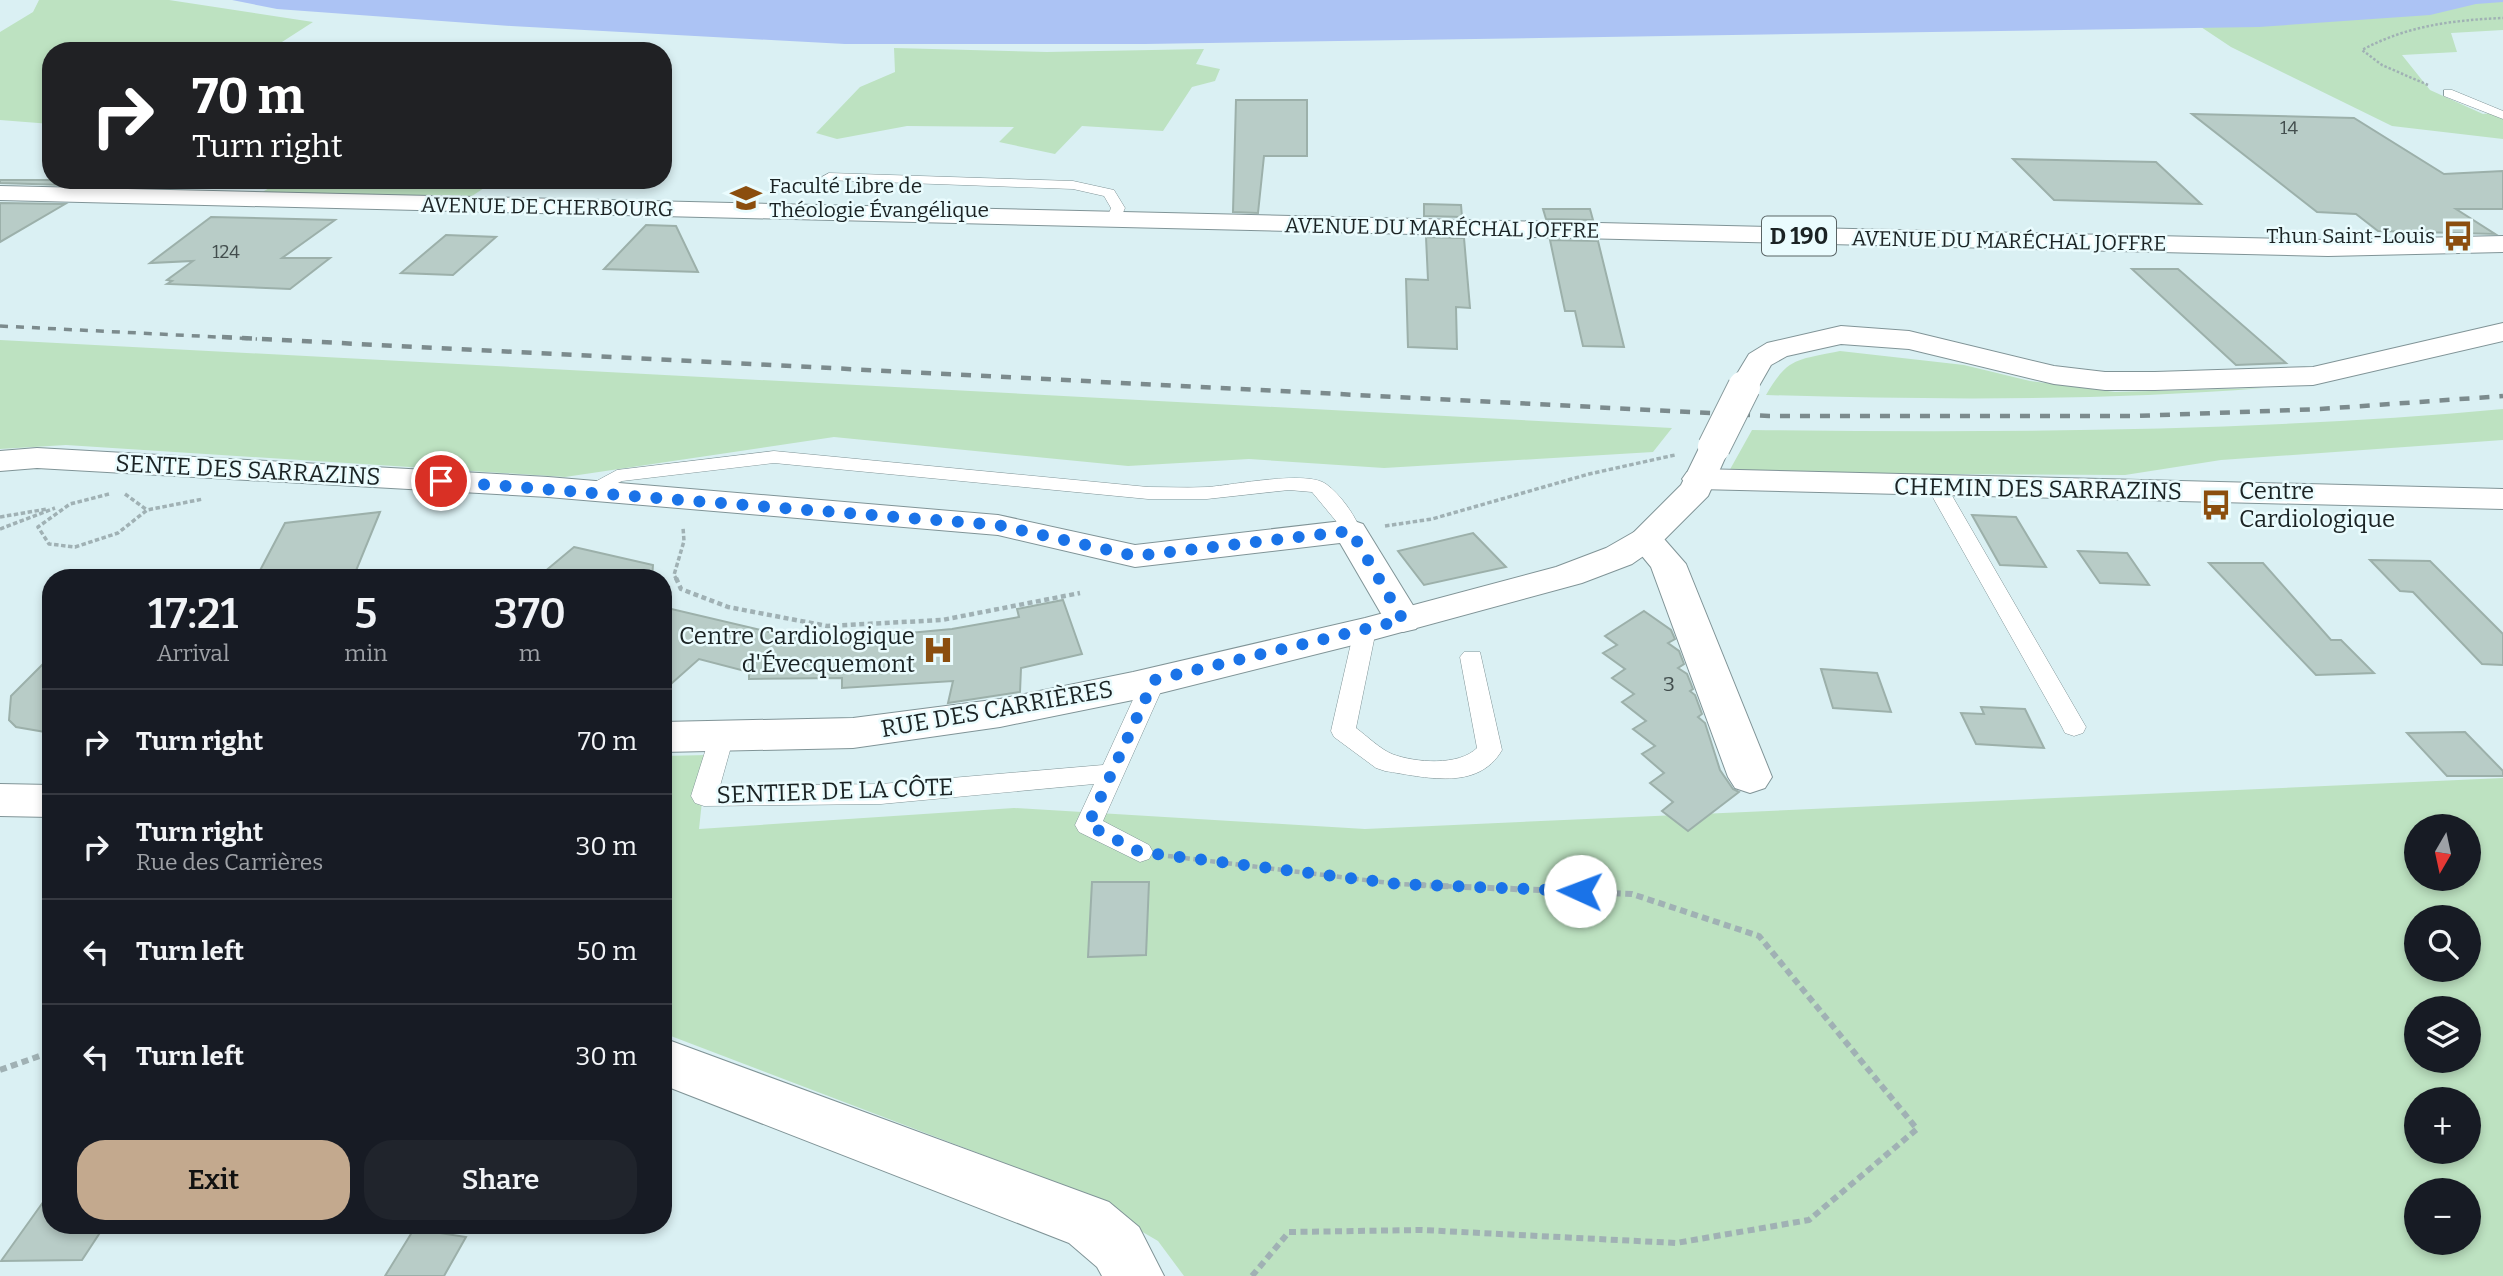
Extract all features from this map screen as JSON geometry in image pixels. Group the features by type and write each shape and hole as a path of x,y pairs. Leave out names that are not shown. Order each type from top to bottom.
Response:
{"street":[{"name":"AVENUE DE CHERBOURG","path":"0,193 1104,221"},
{"name":"AVENUE DU MARÉCHAL JOFFRE","path":"1104,221 2328,248 2503,244"},
{"name":"RUE DES CARRIÈRES","path":"672,737 853,733 1000,713 1365,630 1569,575 1619,556 1646,539 1696,489 1714,447 1759,360 1777,349 1841,335 1909,340 2054,375 2105,381 2288,380 2503,332"},
{"name":"SENTE DES SARRAZINS","path":"0,461 51,459 588,491 998,525 1135,556 1351,531"},
{"name":"CHEMIN DES SARRAZINS","path":"1699,479 2503,499"},
{"path":"1351,531 1403,620"},
{"path":"1646,539 1668,564 1750,777"},
{"path":"0,800 42,802"},
{"path":"672,1064 1089,1222 1118,1247 1134,1276"}],"lane":[{"path":"2448,93 2503,115"},
{"path":"2487,108 2503,107"},
{"path":"829,177 1073,185 1109,193 1118,208 1104,221"},
{"path":"588,491 617,476 774,457 1004,477 1148,493 1207,493 1289,484 1318,487 1346,519 1351,531"},
{"path":"1937,487 2074,727"},
{"path":"1365,630 1343,731 1385,761 1446,771 1476,764 1490,750 1472,657"},
{"path":"1140,852 1088,825 1154,680"},
{"name":"SENTIER DE LA CÔTE","path":"722,736 704,796 881,794 1112,773"}],"path":[{"path":"2448,93 2382,65 2362,50 2379,40 2409,29 2503,18"},
{"path":"1351,531 1432,519 1589,474 1714,447"},
{"path":"0,529 92,495 126,494 147,510"},
{"path":"59,507 38,527 49,544 75,547 118,533 147,510 210,498"},
{"path":"0,517 59,507"},
{"path":"676,521 683,525 684,541 674,575 681,589 728,607 827,626 942,620 1080,593"},
{"path":"1140,852 1398,884 1632,894 1759,936 1917,1129 1809,1220 1675,1243 1422,1230 1289,1232 1252,1276"},
{"path":"0,1070 42,1055"}],"green space":[{"path":"39,0 169,0 313,22 282,42 42,42 42,123 0,120 0,32 33,12"},
{"path":"2503,0 2503,30 2451,33 2457,52 2402,55 2430,90 2483,114 2503,112 2503,139 2392,126 2231,47 2192,21"},
{"path":"894,48 1047,52 1204,49 1196,64 1220,69 1215,81 1192,87 1163,131 1082,126 1055,154 999,142 1014,127 907,126 837,139 816,133 860,87 895,72"},
{"path":"268,189 482,189 469,198 259,194"},
{"path":"0,340 1672,428 1653,452 1384,468 1249,459 1128,466 834,437 565,477 66,445 0,449"},
{"path":"1840,351 1964,365 2030,381 2115,392 2264,388 2015,398 1766,395 1788,366 1814,356"},
{"path":"2503,409 2503,440 2221,460 2125,475 1728,473 1752,430 1940,431 2222,427"},
{"path":"707,755 699,829 1014,808 1365,829 2503,778 2503,1276 1184,1276 1158,1241 1062,1185 672,1036 672,756"}],"water":[{"path":"232,0 2503,2 2476,4 2430,15 2259,27 1145,44 845,44 511,26 277,9"}],"building":[{"path":"1236,100 1307,100 1307,156 1264,156 1258,213 1233,212"},
{"path":"2192,114 2354,118 2444,174 2503,171 2503,209 2456,209 2495,234 2378,231 2356,214 2317,212"},
{"path":"2013,159 2156,162 2201,204 2054,200"},
{"path":"0,180 42,180 42,184 0,183"},
{"path":"0,203 65,204 0,242"},
{"path":"1424,204 1461,205 1462,217 1424,216"},
{"path":"1543,209 1590,209 1593,220 1546,219"},
{"path":"211,217 335,220 282,258 330,258 290,289 167,284 172,281 167,280 193,261 150,263"},
{"path":"646,225 676,226 698,272 604,269"},
{"path":"446,235 496,237 453,275 401,273"},
{"path":"1426,237 1464,238 1470,308 1456,307 1457,349 1408,347 1406,279 1428,280"},
{"path":"1550,240 1598,241 1624,347 1583,346 1575,311 1565,311"},
{"path":"2132,269 2178,269 2286,363 2236,365"},
{"path":"380,512 357,569 261,569 285,523"},
{"path":"1972,515 2016,517 2046,567 2000,565"},
{"path":"1473,533 1506,567 1424,585 1398,551"},
{"path":"574,547 653,565 653,569 548,569"},
{"path":"2078,551 2127,553 2149,585 2100,583"},
{"path":"2370,560 2430,561 2503,634 2503,665 2482,664 2413,592 2400,591"},
{"path":"2209,563 2263,563 2331,640 2341,640 2374,673 2316,675"},
{"path":"1063,600 1082,654 1021,668 1020,692 948,703 953,681 842,688 842,678 749,679 749,672 699,659 672,683 672,609 812,642 952,629 1019,617 1017,609"},
{"path":"1644,611 1671,630 1675,639 1668,643 1679,651 1684,664 1678,668 1687,674 1693,689 1690,691 1695,695 1702,714 1698,717 1705,723 1720,770 1733,789 1739,792 1688,831 1662,811 1673,802 1650,783 1664,773 1642,754 1655,746 1633,729 1646,721 1622,702 1634,694 1612,678 1625,669 1603,653 1617,645 1605,636"},
{"path":"42,665 42,731 16,727 9,720 11,696"},
{"path":"1821,669 1877,673 1891,712 1833,708"},
{"path":"1981,707 2025,709 2044,748 1976,744 1961,713 1984,714"},
{"path":"2465,732 2503,771 2503,776 2447,776 2407,733"},
{"path":"1092,882 1149,882 1146,955 1088,957"},
{"path":"42,1204 42,1234 99,1234 82,1260 1,1261"},
{"path":"411,1234 466,1237 444,1276 385,1276"}],"railway":[{"path":"0,326 257,339"},
{"path":"222,337 1769,416 2136,416 2320,409 2503,396"}],"place":[{"name":"Faculté Libre de Théologie Évangélique","path":"746,198"},
{"name":"Thun Saint-Louis","path":"2458,236"},
{"name":"Centre Cardiologique","path":"2216,505"},
{"name":"Centre Cardiologique d'Évecquemont","path":"938,650"}],"route":[{"path":"441,481 548,487 998,525 1135,556 1351,531 1403,620 1154,680 1088,825 1140,852 1398,884 1580,891"}]}
